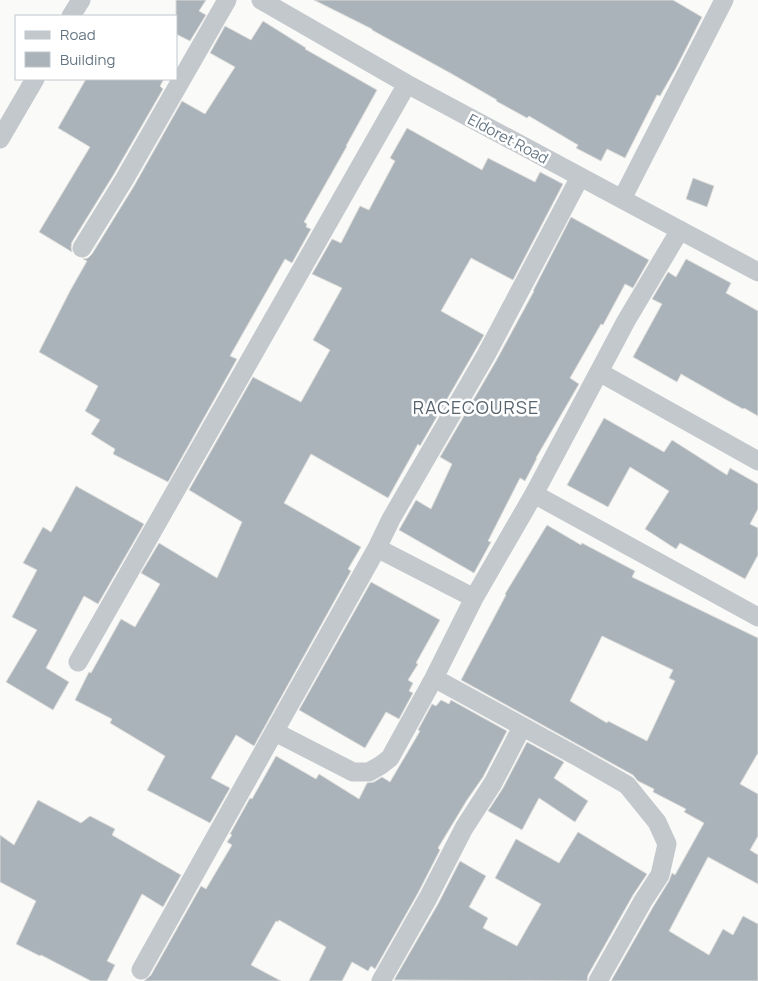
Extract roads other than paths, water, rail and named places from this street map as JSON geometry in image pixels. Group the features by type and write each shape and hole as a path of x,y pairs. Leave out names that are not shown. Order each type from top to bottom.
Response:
{"street":[{"path":"72,15 81,0"},
{"path":"82,248 124,180 226,0"},
{"name":"Eldoret Road","path":"261,0 407,84 758,272"},
{"path":"622,199 717,2"},
{"path":"0,139 34,80"},
{"path":"78,662 407,84"},
{"path":"141,970 377,548 391,519 486,355 580,177"},
{"path":"275,732 353,772 369,772 390,758 434,678 474,598 534,494 626,321 680,230"},
{"path":"599,372 758,462"},
{"path":"534,494 758,617"},
{"path":"377,548 474,598"},
{"path":"434,678 627,785 657,822 667,844 660,875 598,981"},
{"path":"381,981 428,898 464,828 493,783 522,727"}],"district":[{"name":"RACECOURSE","path":"476,408"}]}
